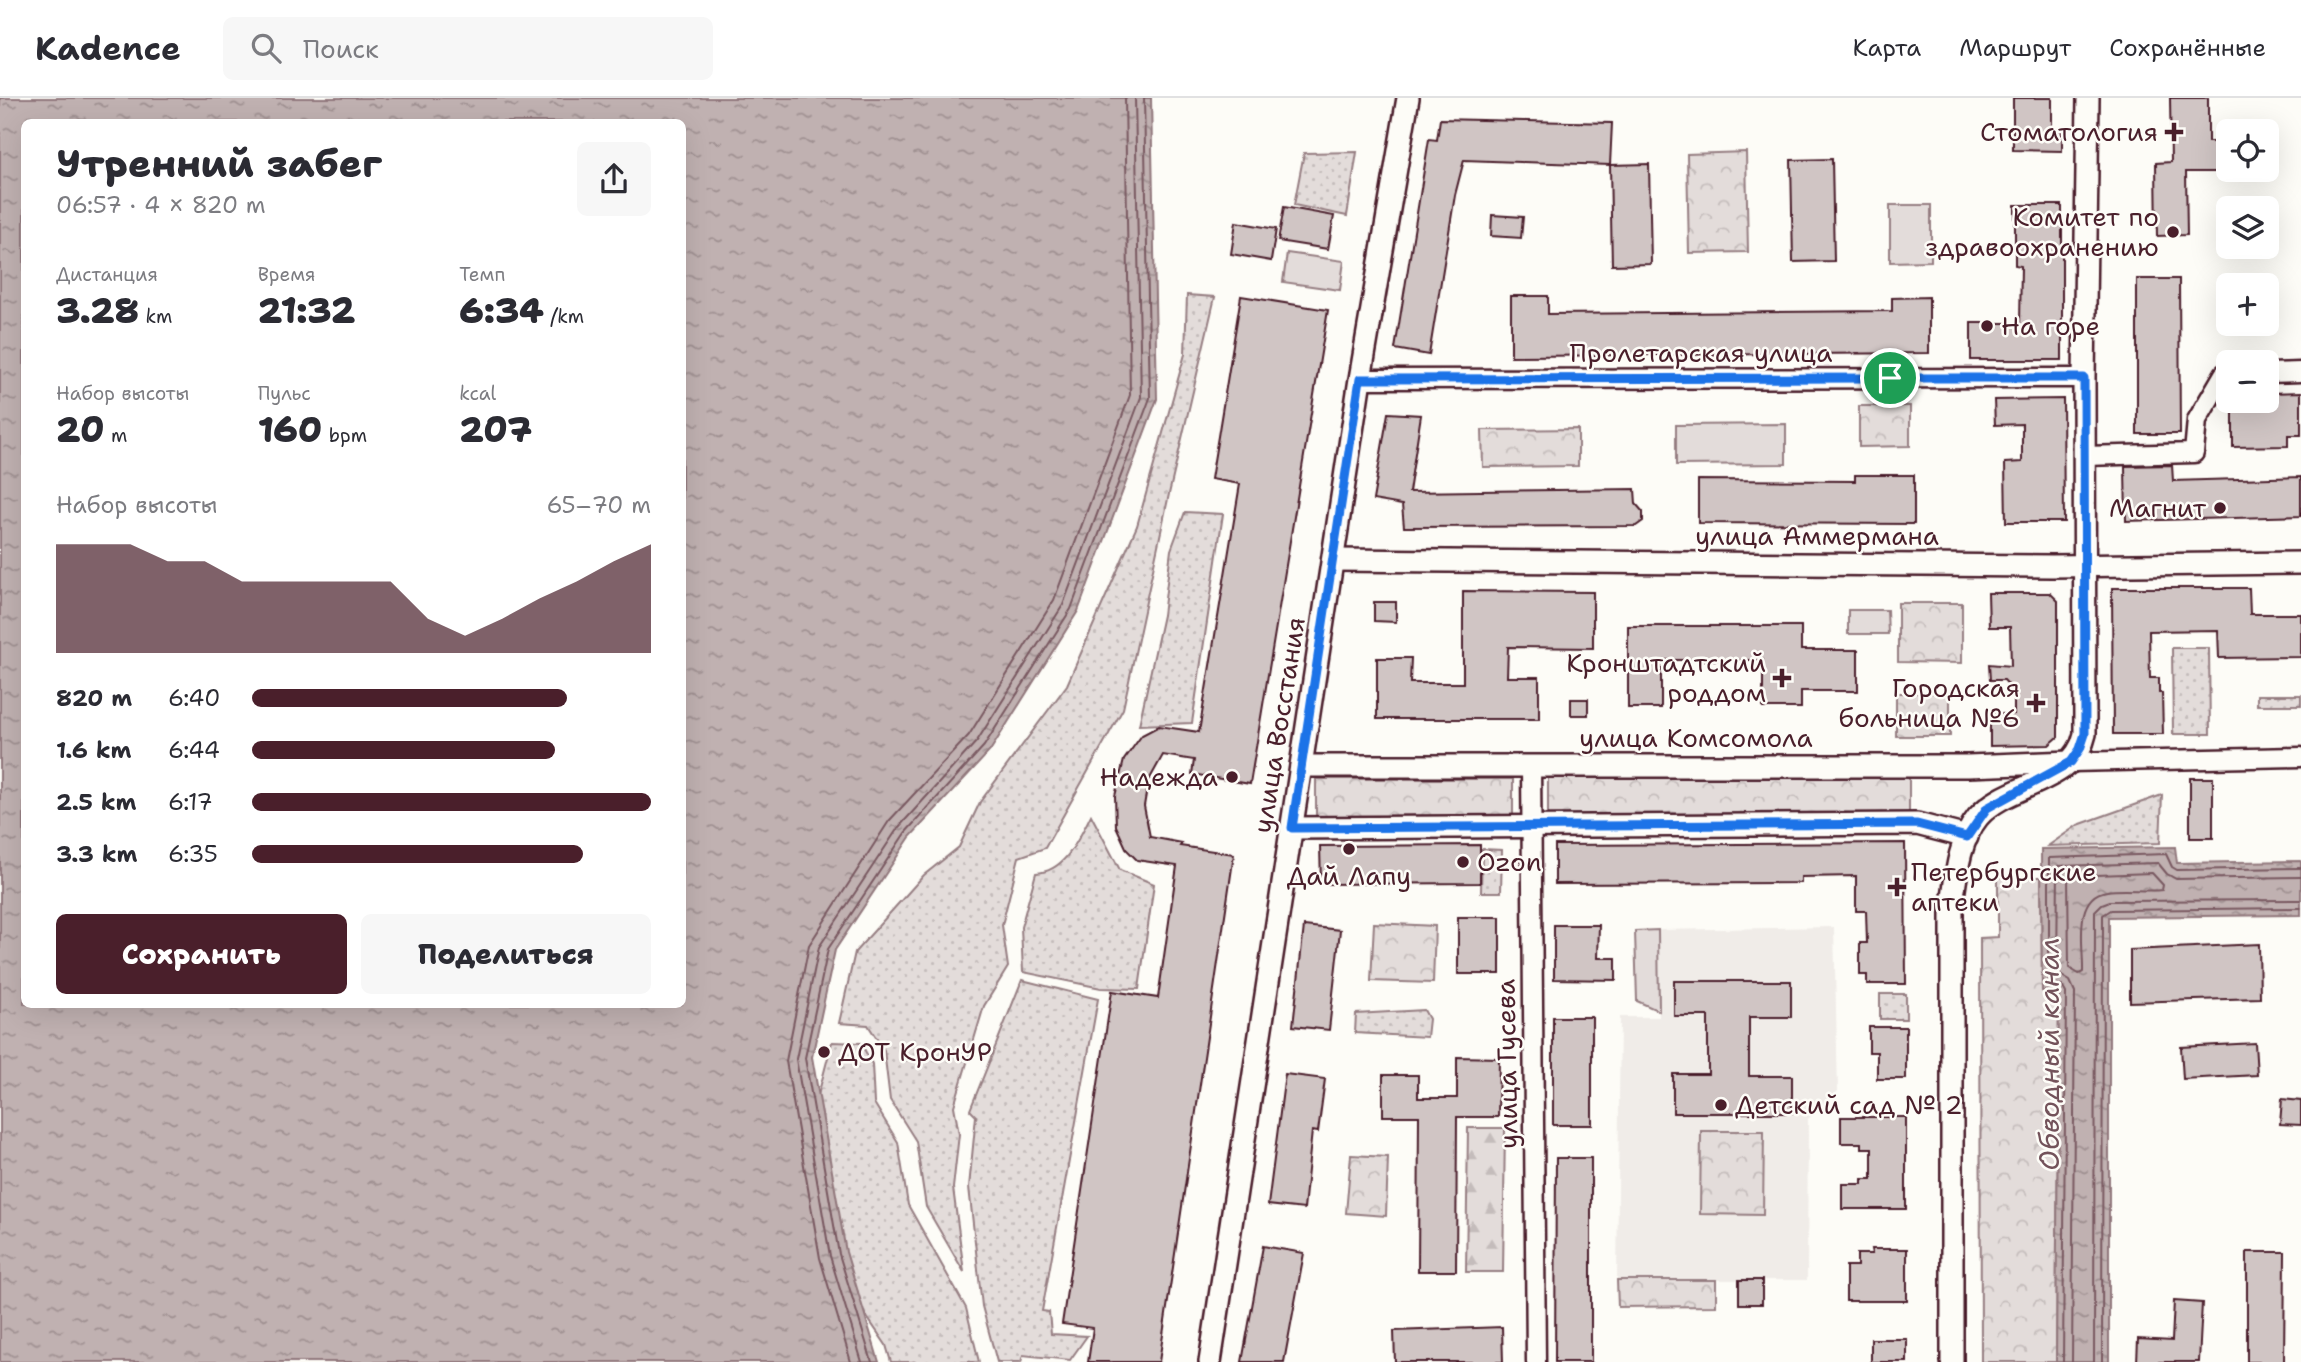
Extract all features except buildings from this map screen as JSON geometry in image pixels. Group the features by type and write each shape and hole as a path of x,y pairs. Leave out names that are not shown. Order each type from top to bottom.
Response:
{"street":[{"name":"улица Восстания","path":"1210,1362 1360,379 1408,98"},
{"path":"1952,1362 1952,904 1967,837 1987,808 2071,762 2080,749 2085,734 2084,378 2088,98"},
{"path":"2279,373 2301,372"},
{"name":"Пролетарская улица","path":"1360,379 2084,378"},
{"path":"2084,456 2194,453 2197,420 2216,387"},
{"name":"улица Аммермана","path":"1333,560 2085,565 2301,563"},
{"name":"улица Комсомола","path":"1301,766 1968,766 2301,757"},
{"name":"улица Гусева","path":"1531,766 1536,1362"},
{"path":"1292,828 1917,824 1967,837"}],"shaded area":[{"name":"Детский сад № 2","path":"1834,927 1838,1091 1808,1119 1807,1280 1617,1280 1620,1017 1659,1017 1658,930"}],"green space":[{"path":"1357,152 1347,216 1294,205 1304,153"},
{"path":"1746,152 1748,252 1689,253 1687,154"},
{"path":"1890,205 1931,205 1931,261 1890,262"},
{"path":"1287,253 1344,261 1340,290 1283,282"},
{"path":"1187,295 1215,297 1123,709 1045,848 1019,857 1002,925 1008,967 984,1006 954,1106 959,1134 953,1188 964,1272 926,1207 916,1141 890,1100 884,1050 868,1025 839,1023 855,952 924,875 959,847 980,802 1067,685 1137,526 1185,354"},
{"path":"1859,406 1910,406 1910,446 1859,447"},
{"path":"1786,424 1786,464 1676,465 1676,425"},
{"path":"1578,429 1578,466 1483,467 1482,430"},
{"path":"1185,512 1223,514 1192,723 1139,725 1163,615 1171,550"},
{"path":"1898,603 1962,603 1962,663 1898,662"},
{"path":"1848,610 1887,610 1888,634 1848,634"},
{"path":"2172,648 2209,648 2210,734 2173,734"},
{"path":"1896,693 1950,693 1950,736 1896,736"},
{"path":"2257,695 2301,695 2301,705 2257,705"},
{"path":"1548,778 1909,778 1909,816 1548,816"},
{"path":"1316,779 1513,779 1513,816 1316,816"},
{"path":"2162,795 2160,843 2048,846 2078,825"},
{"path":"1091,815 1120,870 1154,884 1139,989 1101,988 1023,972 1021,927 1036,873 1046,871 1063,860"},
{"path":"1482,849 1502,850 1501,892 1481,892"},
{"path":"1998,877 2041,877 2042,991 2059,991 2056,1362 1981,1362 1980,938 1998,937"},
{"path":"1374,923 1435,926 1433,983 1371,981"},
{"path":"1658,930 1659,1011 1637,1001 1635,931"},
{"path":"1022,980 1098,999 1042,1311 1049,1312 1051,1334 1087,1336 1070,1360 1023,1355 1021,1362 997,1362 982,1306 969,1187 976,1116 970,1110"},
{"path":"1880,994 1906,994 1906,1019 1880,1019"},
{"path":"1424,1010 1429,1019 1427,1037 1355,1033 1356,1014"},
{"path":"832,1042 861,1043 872,1064 874,1103 898,1142 908,1205 966,1308 979,1362 891,1362 886,1345 837,1273 811,1122"},
{"path":"1468,1128 1505,1128 1503,1272 1466,1272"},
{"path":"1701,1131 1764,1131 1763,1215 1700,1214"},
{"path":"1351,1155 1388,1157 1386,1216 1346,1213"},
{"path":"1617,1280 1716,1280 1716,1306 1618,1307"}],"water":[{"path":"0,98 1151,98 1157,399 1078,611 990,751 910,837 835,950 812,1057 846,1252 879,1362 0,1362"},
{"path":"2175,847 2177,863 2301,861 2301,915 2109,917 2109,1362 2056,1362 2059,992 2042,991 2041,849"}],"place":[{"name":"Стоматология","path":"2174,132"},
{"name":"Комитет по здравоохранению","path":"2173,232"},
{"name":"На горе","path":"1987,326"},
{"name":"Магнит","path":"2220,508"},
{"name":"Кронштадтский роддом","path":"1782,678"},
{"name":"Городская больница №6","path":"2036,703"},
{"name":"Надежда","path":"1232,777"},
{"name":"Дай Лапу","path":"1349,849"},
{"name":"Ozon","path":"1463,862"},
{"name":"Петербургские аптеки","path":"1897,887"},
{"name":"ДОТ КронУР","path":"824,1052"},
{"name":"Детский сад № 2","path":"1721,1105"}],"route":[{"path":"1890,378 2084,378 2085,734 2076,757 2071,762 1987,808 1973,824 1967,837 1917,824 1292,828 1360,379 1890,378"}],"water label":[{"name":"Обводный канал","path":"2049,1054"}]}
